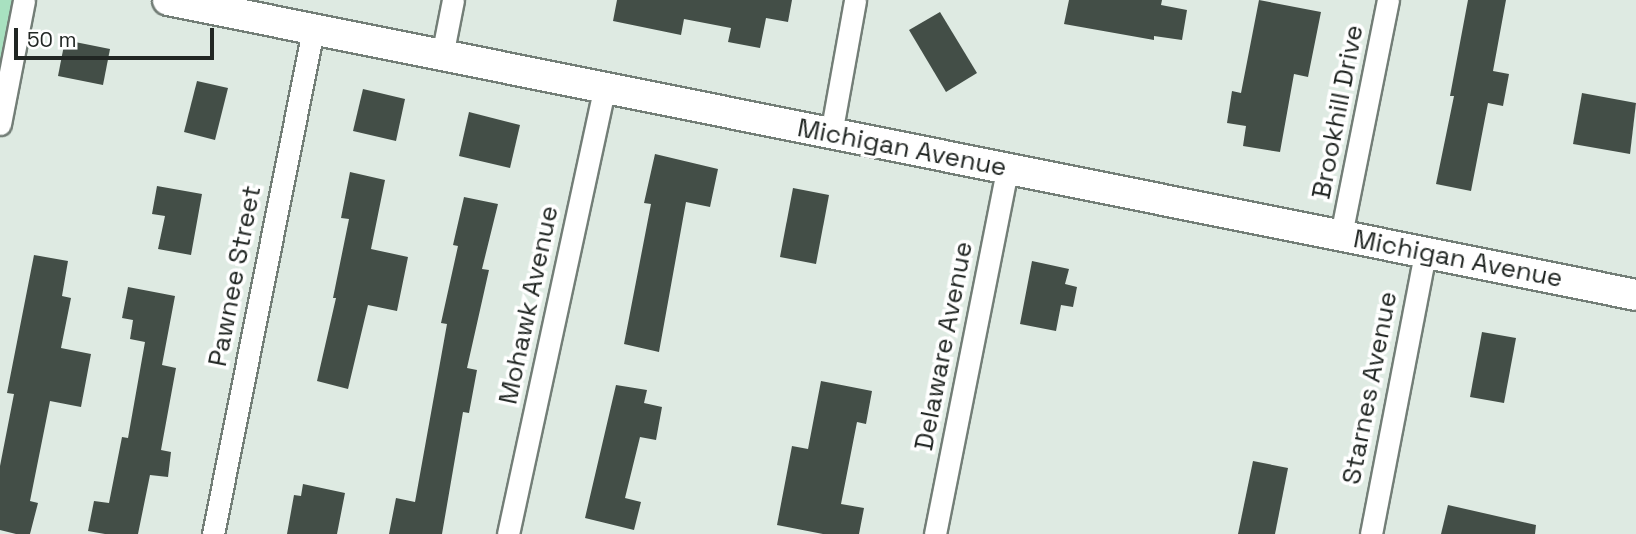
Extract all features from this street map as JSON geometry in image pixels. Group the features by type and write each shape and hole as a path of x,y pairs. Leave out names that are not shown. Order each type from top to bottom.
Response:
{"street":[{"path":"0,124 24,0"},
{"name":"Michigan Avenue","path":"168,0 1636,295"},
{"path":"442,56 453,0"},
{"path":"831,134 856,0"},
{"name":"Brookhill Drive","path":"1341,235 1388,0"},
{"name":"Pawnee Street","path":"213,534 313,30"},
{"name":"Mohawk Avenue","path":"508,534 604,89"},
{"name":"Delaware Avenue","path":"935,534 1007,170"},
{"name":"Starnes Avenue","path":"1371,534 1425,253"}],"green space":[{"path":"0,0 13,0 0,65"}],"building":[{"path":"617,0 792,0 788,22 766,18 760,48 728,42 731,28 684,19 681,35 613,21"},
{"path":"1069,0 1162,0 1161,5 1187,10 1182,40 1154,36 1154,40 1064,24"},
{"path":"1259,0 1321,12 1308,77 1294,74 1280,152 1243,146 1246,126 1227,123 1232,91 1241,93"},
{"path":"1468,0 1506,0 1493,71 1509,74 1503,106 1488,103 1471,191 1436,184 1454,96 1450,96"},
{"path":"940,12 977,73 946,92 909,30"},
{"path":"65,40 110,49 103,85 58,76"},
{"path":"197,81 228,88 215,140 184,132"},
{"path":"363,89 405,99 396,141 353,131"},
{"path":"1582,93 1636,103 1630,154 1573,144"},
{"path":"469,112 520,125 510,168 459,156"},
{"path":"655,154 718,169 710,207 686,202 659,352 624,344 651,204 644,203"},
{"path":"350,172 385,180 371,249 408,257 397,311 368,305 348,389 317,381 336,298 333,298 349,219 341,218"},
{"path":"157,186 202,194 191,255 158,249 165,216 152,214"},
{"path":"793,188 829,195 816,264 780,257"},
{"path":"464,197 498,204 482,269 489,270 467,368 477,370 469,413 463,412 442,534 389,534 396,498 415,502 447,324 441,323 458,246 453,245"},
{"path":"34,255 68,261 62,296 71,298 61,348 91,354 81,407 50,401 30,501 38,503 30,534 16,534 0,530 0,466 14,394 7,393"},
{"path":"1032,261 1069,269 1065,284 1077,287 1073,307 1061,305 1056,331 1020,324"},
{"path":"128,287 175,296 162,365 176,368 161,450 171,452 168,477 150,475 138,534 105,534 88,531 94,501 109,503 122,437 128,438 145,342 130,339 133,320 122,318"},
{"path":"1482,332 1516,338 1504,403 1470,397"},
{"path":"821,381 872,391 866,424 857,422 841,504 864,508 859,534 823,534 777,525 792,446 808,449"},
{"path":"616,385 647,390 644,403 662,407 656,440 640,437 625,498 641,502 634,530 585,518"},
{"path":"1253,461 1288,468 1275,534 1238,534"},
{"path":"303,484 345,493 337,534 287,534 294,495 301,496"},
{"path":"1448,505 1536,525 1535,534 1441,534"}]}
